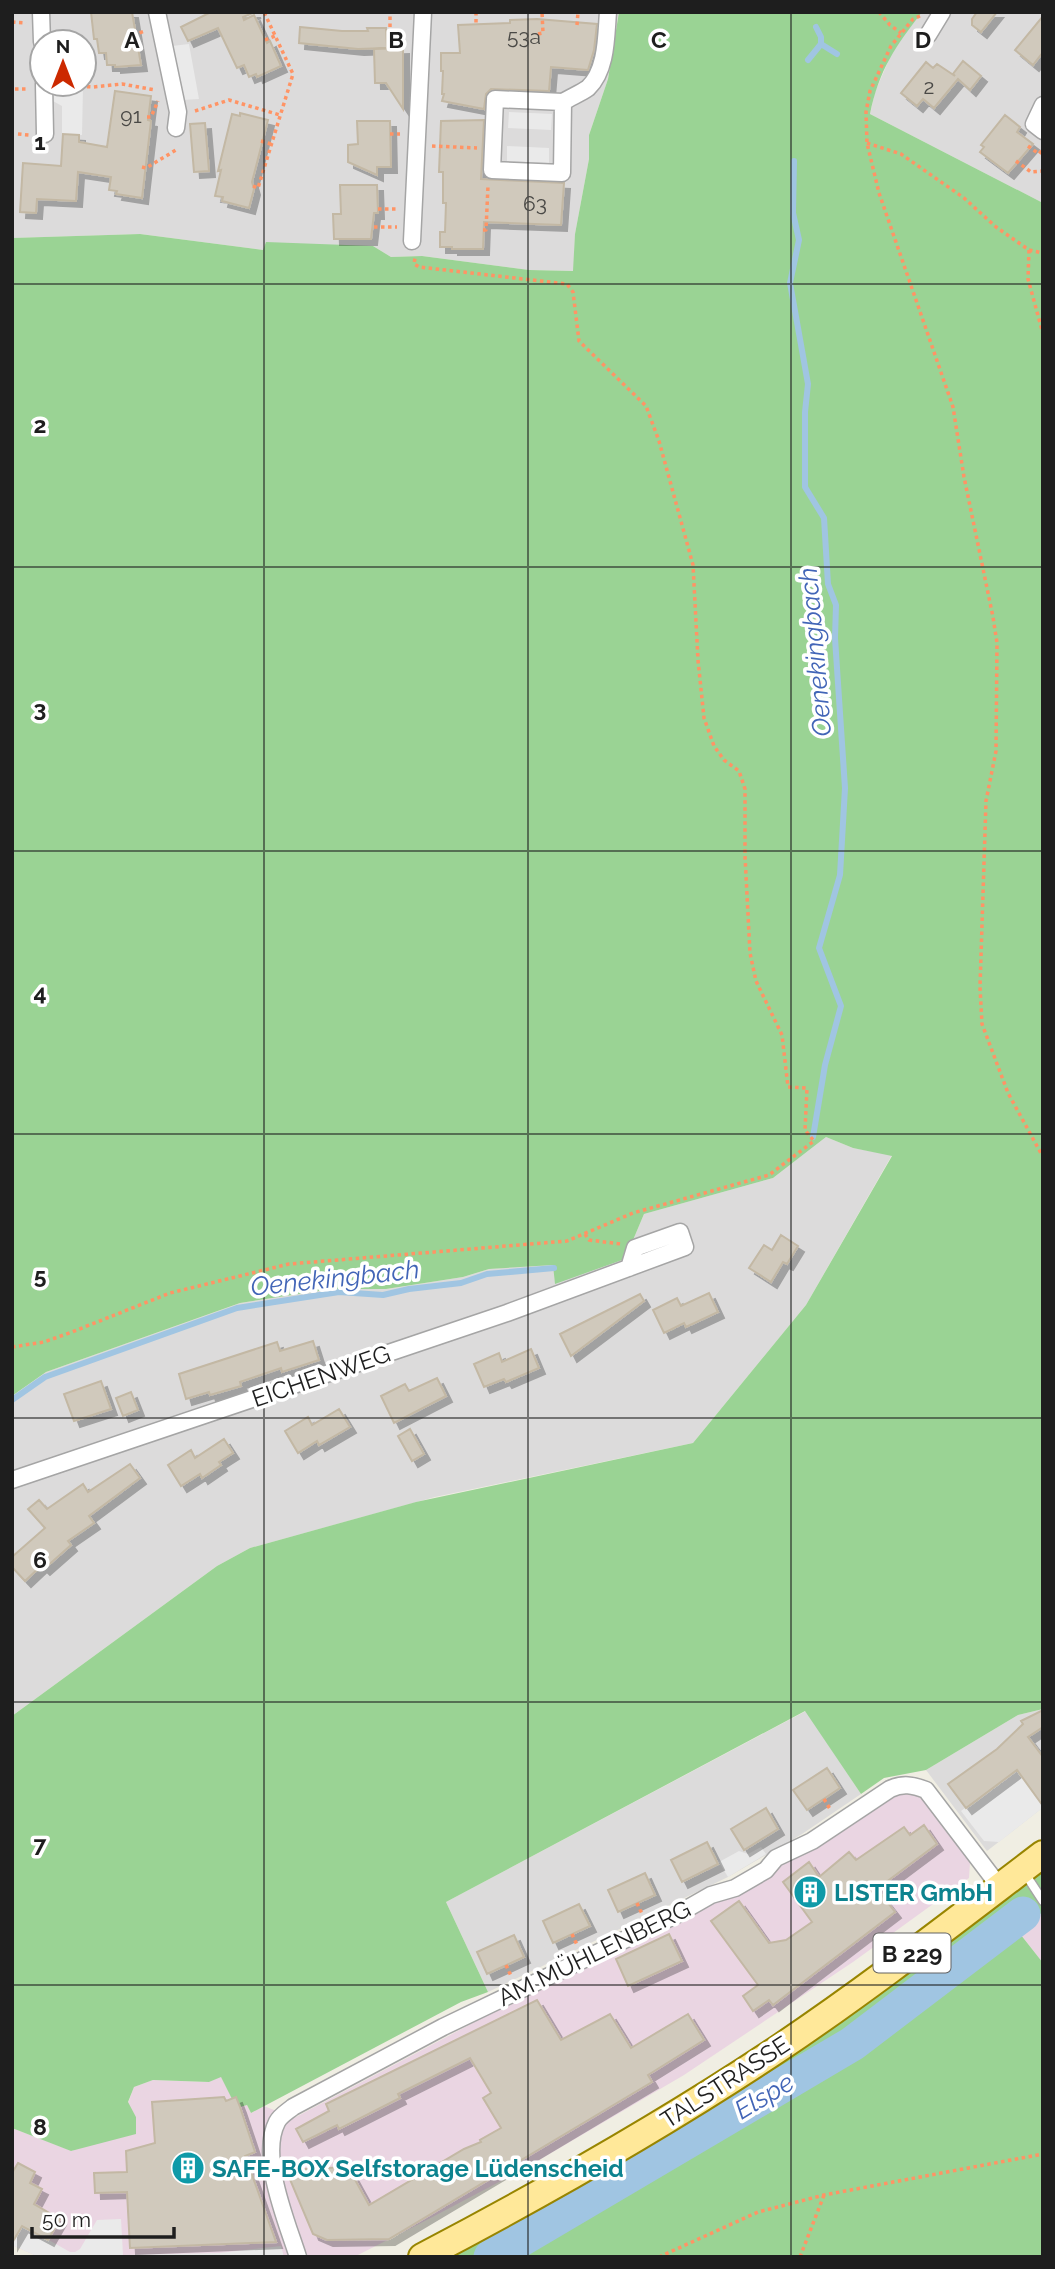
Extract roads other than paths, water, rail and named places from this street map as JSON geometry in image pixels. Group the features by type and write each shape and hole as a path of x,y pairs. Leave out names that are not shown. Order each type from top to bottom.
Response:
{"main road":[{"name":"TALSTRASSE","path":"422,2257 553,2188 691,2105 840,2006 1033,1862"}],"street":[{"path":"157,12 177,120"},
{"path":"413,234 424,12"},
{"path":"563,102 562,173 492,170 495,99 563,102 587,89 596,78 604,50 608,12"},
{"path":"928,35 941,16"},
{"path":"44,98 45,134"},
{"path":"1043,105 1034,124 1043,131"},
{"name":"EICHENWEG","path":"12,1479 507,1313 629,1268 685,1247 680,1232 635,1248 629,1268"},
{"name":"AM MÜHLENBERG","path":"298,2257 271,2165 272,2140 278,2121 293,2107 443,2027 676,1915 711,1895 735,1888 766,1870 776,1858 812,1841 890,1789 899,1785 913,1785 926,1790 999,1886"}],"lane":[{"path":"1033,1862 1043,1901"}],"waterway":[{"path":"808,60 821,44 816,27"},
{"path":"821,44 837,54"},
{"name":"Oenekingbach","path":"794,161 793,213 799,240 790,283 808,384 805,412 805,487 824,518 828,584 836,605 835,638 845,788 840,875 819,948 841,1006 825,1065 813,1137"},
{"name":"Oenekingbach","path":"12,1400 45,1377 237,1308 339,1292 383,1295 461,1283 487,1274 554,1268"},
{"name":"Elspe","path":"491,2257 852,2044 1023,1914"}],"place":[{"name":"LISTER GmbH","path":"810,1892"},
{"name":"SAFE-BOX Selfstorage Lüdenscheid","path":"188,2168"}]}
